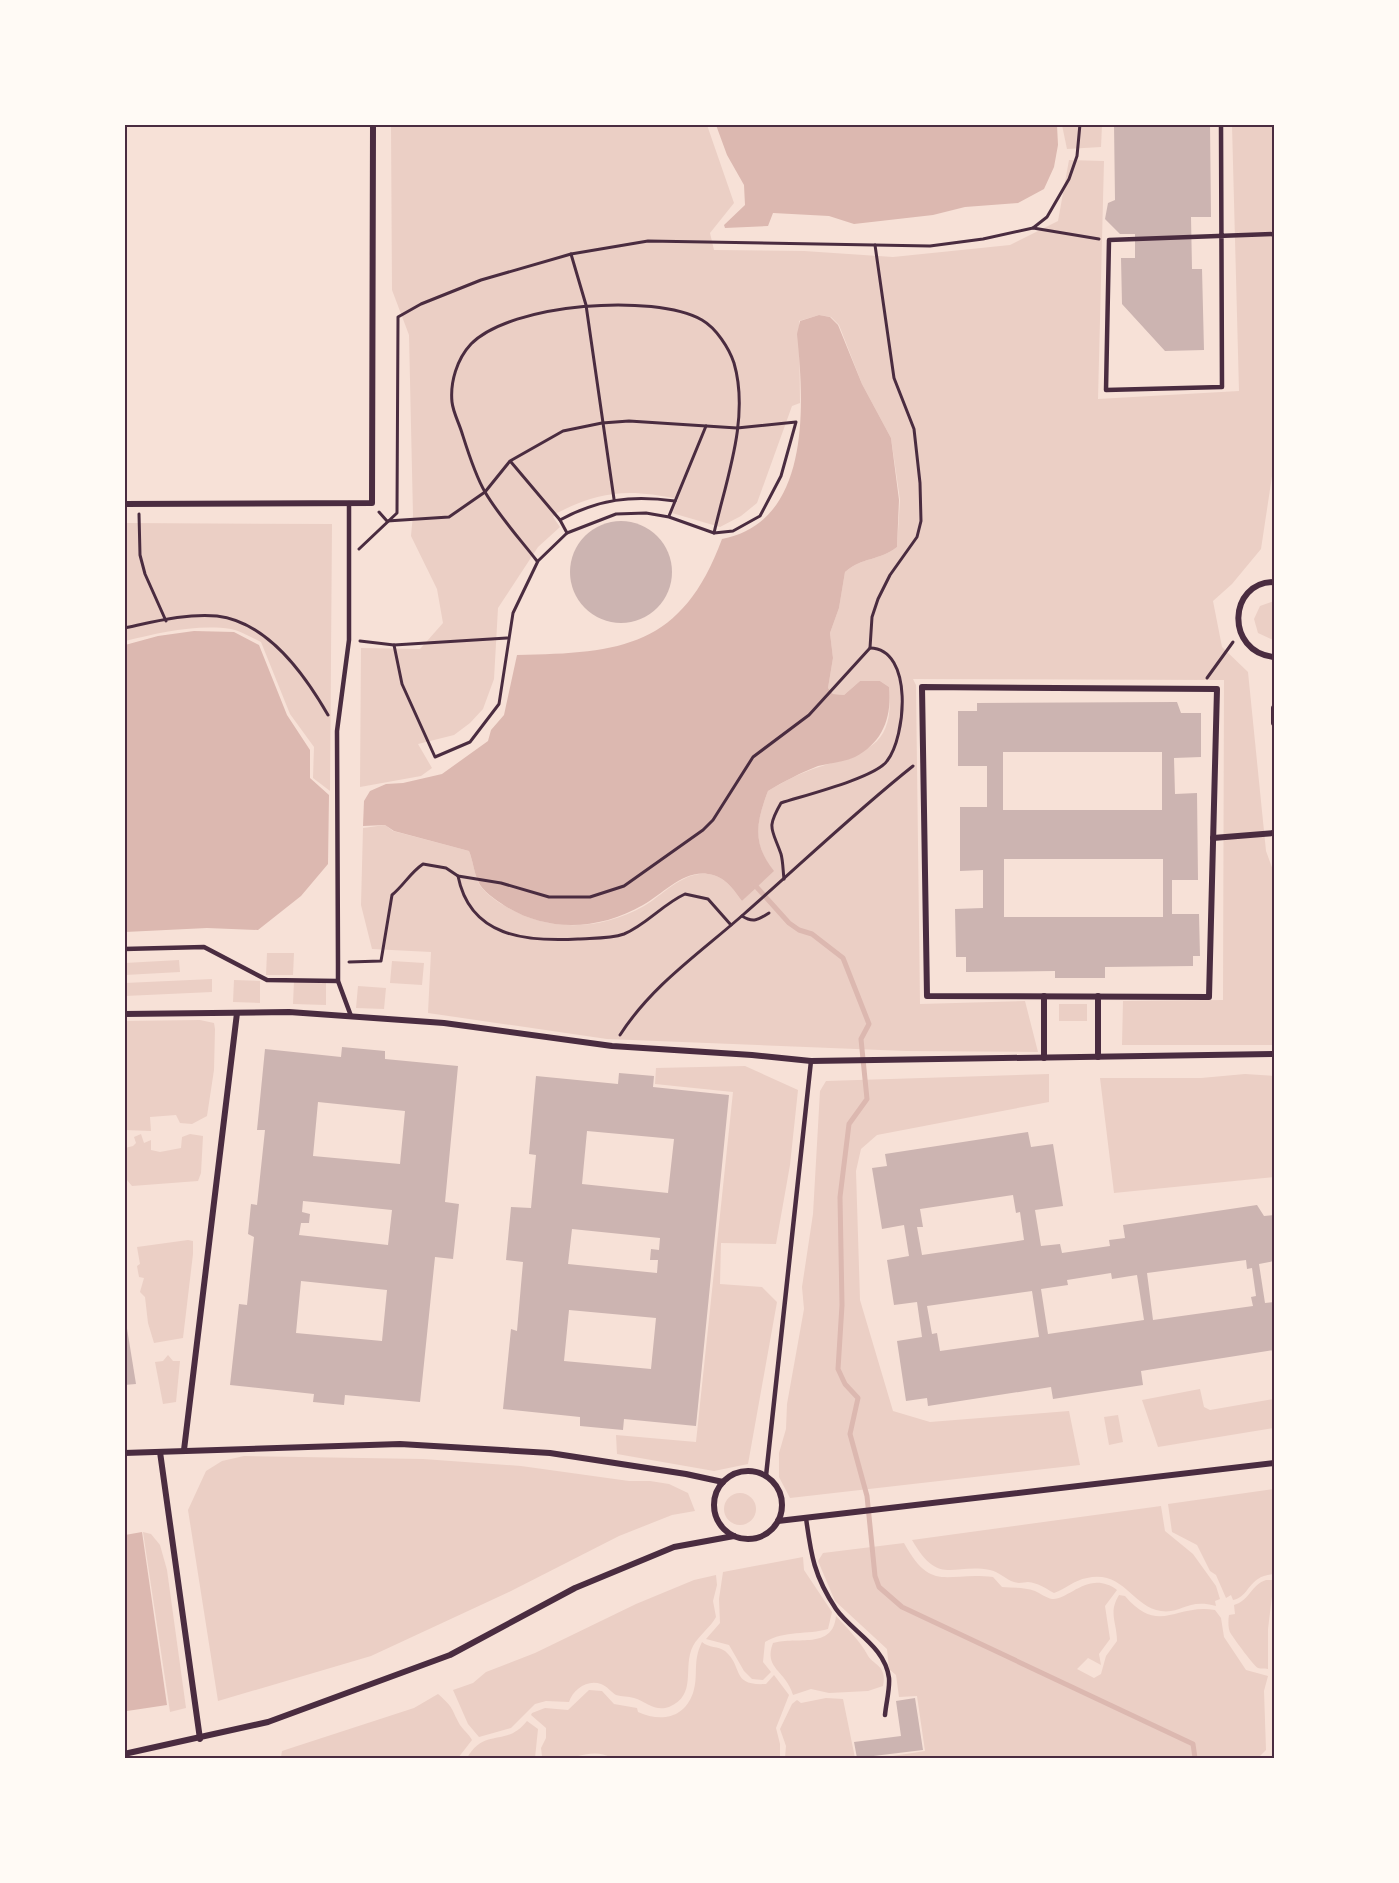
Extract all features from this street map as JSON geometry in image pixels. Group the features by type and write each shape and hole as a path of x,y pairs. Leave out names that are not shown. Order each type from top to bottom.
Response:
{"street":[{"path":"124,504 372,503 374,124"},
{"path":"1275,582 1257,587 1247,595 1239,608 1240,631 1248,646 1259,654 1275,657"},
{"path":"922,687 1199,689 1217,689 1209,997 927,996 922,687"},
{"path":"1275,708 1275,723"},
{"path":"1213,838 1275,833"},
{"path":"1044,996 1044,1058"},
{"path":"1098,996 1098,1057"},
{"path":"124,1014 289,1012 351,1016 444,1023 612,1046 811,1061 1275,1054"},
{"path":"184,1450 237,1013"},
{"path":"124,1453 400,1444 550,1453 723,1482"},
{"path":"160,1452 200,1739"},
{"path":"778,1521 1275,1463"},
{"path":"124,1754 200,1739 268,1722 450,1655 575,1588 674,1547 734,1536 745,1539 763,1536 778,1521 782,1507 781,1494 766,1476 755,1471 743,1471 732,1475 723,1482 716,1495 714,1506 717,1519 734,1536"}],"lane":[{"path":"1221,124 1223,235 1222,387 1106,390 1109,240 1223,235 1275,234"},
{"path":"349,503 349,640 338,731 338,981 351,1016"},
{"path":"124,949 204,947 267,980 338,981"},
{"path":"766,1476 811,1061"},
{"path":"806,1518 813,1565 822,1585 837,1611 877,1650 889,1677 885,1715"}],"path":[{"path":"1033,228 1047,217 1069,179 1077,156 1080,124"},
{"path":"349,559 397,513 398,317 422,304 481,280 571,254 648,241 930,246 984,239 1033,228 1109,240"},
{"path":"338,963 381,961 392,895 402,887 410,873 423,864 446,868 458,876 501,883 563,898 590,897 624,886 703,830 713,820 753,757 809,715 870,648 872,618 878,598 890,575 917,537 921,521 920,483 914,429 894,378 875,245"},
{"path":"571,254 586,305 614,499"},
{"path":"538,561 485,492 452,403 454,369 472,343 507,322 586,305 659,307 684,312 705,321 722,340 734,362 740,393 737,428 714,533"},
{"path":"387,521 449,517 485,492 510,461 563,431 602,423 656,421 737,428 796,422 781,476 760,516 733,531 714,533 669,517 616,514 567,533 538,561 513,613 507,638 503,689 498,704 470,742 435,757 402,684 394,645"},
{"path":"669,517 706,426"},
{"path":"510,461 560,520 567,533"},
{"path":"560,520 584,507 614,499 648,497 675,501"},
{"path":"372,503 387,521"},
{"path":"138,504 140,555 145,574 166,621"},
{"path":"124,628 197,616 219,616 258,633 284,654 308,680 338,731"},
{"path":"1199,689 1240,631"},
{"path":"349,640 394,645 507,638"},
{"path":"784,879 781,855 771,834 770,823 781,803 870,773 887,762 902,729 900,672 888,655 878,648 870,648"},
{"path":"612,1046 632,1016 673,973 784,879 850,817 924,758"},
{"path":"458,876 466,902 484,921 507,935 525,939 573,939 623,934 685,894 708,899 731,925"},
{"path":"744,914 750,921 756,921 769,913"}],"shaded area":[{"path":"391,125 707,125 734,203 710,233 714,250 804,251 893,257 1010,245 1058,221 1069,160 1104,161 1098,399 1239,391 1232,125 1274,125 1274,463 1261,549 1232,584 1213,601 1222,647 1248,672 1266,851 1274,873 1274,1045 1122,1045 1123,1001 1223,1000 1224,680 913,679 916,685 920,1004 1025,1001 1038,1052 906,1051 607,1039 428,1013 431,952 372,949 361,905 363,828 385,825 393,831 469,851 478,882 490,896 521,914 556,924 592,924 610,920 644,906 682,880 699,874 714,875 724,880 742,901 773,871 762,851 758,832 768,791 805,772 863,751 882,735 887,723 890,707 889,687 880,681 860,681 844,695 833,694 828,688 833,658 830,633 839,608 845,572 851,567 884,555 897,547 900,500 891,438 862,384 839,325 831,317 819,315 799,321 800,403 792,406 757,503 741,516 720,527 672,513 678,499 645,494 602,496 573,505 557,513 553,517 560,527 538,547 498,608 494,679 483,709 454,735 418,744 432,768 421,776 360,787 361,648 420,649 443,623 437,589 411,536 413,515 409,335 392,290"},
{"path":"716,125 1057,125 1058,145 1054,167 1044,189 1018,203 965,207 933,215 854,224 829,216 773,213 768,226 725,228 724,225 745,205 744,185 727,155"},
{"path":"1062,125 1102,125 1101,147 1067,149"},
{"path":"819,315 830,317 838,325 862,384 891,438 899,500 897,547 884,555 851,567 845,572 839,608 830,633 833,658 828,688 833,694 844,695 860,681 880,681 889,687 890,698 884,728 865,751 851,759 818,766 768,791 758,832 762,851 774,871 742,901 724,880 714,875 699,874 682,879 643,905 609,920 574,925 556,924 522,915 490,895 478,881 469,851 394,831 385,825 363,826 364,801 370,791 386,784 403,783 442,774 488,741 491,730 504,715 517,655 588,651 617,646 644,637 667,623 688,602 706,575 722,539 751,528 773,510 787,485 796,456 801,393 797,334 800,321"},
{"path":"124,523 332,524 330,791 313,778 314,747 290,714 261,642 231,629 218,628 191,628 125,641"},
{"path":"1274,601 1273,640 1258,633 1254,619 1260,606"},
{"path":"194,631 234,632 259,645 287,715 310,750 310,778 329,795 328,864 301,896 258,930 207,928 125,932 125,645 158,636"},
{"path":"267,953 294,953 293,975 266,975"},
{"path":"179,960 180,972 125,975 125,963"},
{"path":"392,961 424,963 422,985 390,983"},
{"path":"212,979 212,992 125,996 125,983"},
{"path":"234,980 260,981 260,1003 233,1002"},
{"path":"294,981 326,982 326,1005 293,1004"},
{"path":"358,986 386,988 384,1009 356,1008"},
{"path":"1059,1004 1087,1004 1087,1021 1059,1021"},
{"path":"200,1020 214,1023 215,1029 214,1070 207,1116 192,1124 180,1123 176,1115 150,1117 151,1131 125,1130 125,1021"},
{"path":"745,1066 798,1090 790,1165 776,1244 721,1243 720,1284 762,1287 777,1302 748,1464 714,1471 617,1454 616,1435 696,1442 733,1092 655,1084 656,1068"},
{"path":"1049,1074 1049,1102 877,1135 861,1149 856,1171 860,1300 893,1411 930,1422 1069,1411 1080,1465 790,1498 779,1477 779,1453 786,1429 787,1404 804,1309 802,1287 813,1214 820,1091 826,1081"},
{"path":"1245,1074 1274,1076 1274,1177 1114,1193 1100,1078 1201,1078"},
{"path":"141,1134 144,1143 151,1140 151,1150 160,1152 181,1148 182,1137 190,1134 203,1136 201,1173 198,1181 132,1186 127,1180 125,1148 133,1146 136,1143 134,1137"},
{"path":"193,1241 193,1254 183,1338 154,1343 148,1323 145,1297 140,1292 144,1278 139,1277 137,1266 140,1264 137,1247"},
{"path":"168,1355 173,1361 180,1361 176,1402 163,1404 155,1362 163,1361"},
{"path":"1200,1389 1204,1407 1210,1410 1274,1399 1274,1428 1158,1447 1142,1400"},
{"path":"1118,1415 1123,1442 1109,1445 1104,1417"},
{"path":"244,1456 423,1459 521,1466 629,1481 650,1481 669,1484 688,1493 695,1511 672,1515 619,1536 511,1591 371,1656 218,1701 188,1510 206,1471 222,1461"},
{"path":"1274,1489 1274,1574 1259,1578 1239,1598 1233,1600 1231,1595 1226,1598 1216,1575 1210,1571 1197,1545 1172,1532 1168,1504"},
{"path":"740,1493 751,1498 756,1509 751,1520 740,1525 729,1520 724,1509 729,1498"},
{"path":"1161,1506 1165,1531 1193,1554 1216,1586 1220,1599 1215,1601 1216,1606 1198,1604 1161,1611 1142,1603 1119,1584 1100,1577 1082,1579 1054,1593 1035,1583 1011,1581 990,1570 947,1570 930,1564 912,1540"},
{"path":"142,1532 167,1705 127,1711 125,1535"},
{"path":"143,1532 151,1534 160,1545 167,1570 186,1708 170,1712"},
{"path":"904,1543 923,1569 932,1575 941,1577 993,1577 1002,1587 1023,1588 1052,1599 1088,1584 1107,1584 1117,1590 1105,1606 1110,1639 1099,1654 1101,1665 1088,1658 1077,1669 1094,1678 1101,1674 1106,1656 1117,1641 1114,1607 1119,1595 1125,1596 1137,1608 1148,1614 1158,1616 1189,1610 1215,1610 1221,1618 1224,1637 1246,1670 1268,1676 1264,1691 1266,1750 1258,1758 880,1758 925,1751 917,1696 899,1697 896,1675 889,1669 887,1649 835,1601 818,1561 823,1553"},
{"path":"803,1557 804,1570 832,1612 828,1629 788,1634 765,1642 763,1662 771,1672 763,1680 752,1679 744,1671 729,1645 706,1639 720,1623 719,1599 723,1572"},
{"path":"716,1575 717,1585 713,1601 716,1617 693,1646 686,1688 678,1702 669,1707 659,1708 634,1698 616,1695 601,1684 591,1683 577,1689 569,1702 546,1701 535,1704 511,1728 479,1737 468,1724 453,1690 473,1683 486,1672 535,1653 636,1604 694,1580"},
{"path":"1266,1580 1274,1580 1268,1629 1268,1669 1258,1668 1252,1662 1231,1634 1228,1623 1229,1615 1235,1614 1234,1605"},
{"path":"836,1616 857,1639 869,1658 879,1666 884,1679 883,1686 868,1691 829,1693 811,1689 793,1695 786,1680 771,1659 773,1643 821,1638 833,1627"},
{"path":"702,1642 725,1651 731,1657 742,1679 755,1684 766,1684 774,1675 789,1695 776,1728 780,1744 780,1758 611,1758 603,1754 594,1754 558,1760 542,1756 541,1748 546,1738 546,1728 531,1715 532,1713 545,1708 568,1710 589,1690 602,1691 614,1704 637,1708 638,1712 646,1715 663,1717 677,1713 689,1702 693,1693 697,1656"},
{"path":"438,1694 450,1706 460,1725 472,1740 458,1758 281,1757 282,1751 414,1708"},
{"path":"826,1698 843,1699 855,1758 785,1758 786,1746 780,1729 792,1704 797,1700 801,1703"},
{"path":"527,1721 538,1729 535,1758 467,1758 481,1743 511,1734"}],"building":[{"path":"1114,124 1210,124 1211,217 1191,217 1192,269 1202,269 1204,350 1165,351 1122,304 1121,258 1135,258 1135,234 1120,234 1105,219 1108,203 1115,200"},
{"path":"621,521 641,525 657,536 668,552 672,572 668,592 657,608 641,619 621,623 601,619 585,608 574,592 570,572 574,552 585,536 601,525"},
{"path":"1177,702 1181,713 1201,713 1201,757 1174,758 1175,794 1197,793 1198,880 1172,880 1172,914 1199,914 1200,956 1193,956 1193,966 1105,967 1105,978 1055,978 1055,971 966,972 966,957 956,957 955,909 983,908 983,870 960,871 960,807 987,807 987,766 958,766 958,711 977,711 977,703","holes":["1003,752 1162,752 1162,810 1003,810","1004,859 1163,859 1163,917 1004,917"]},
{"path":"342,1047 385,1051 385,1059 458,1066 445,1202 459,1204 453,1259 435,1257 420,1402 345,1395 344,1405 313,1402 314,1394 230,1385 239,1304 247,1305 254,1237 248,1234 251,1204 257,1205 265,1130 257,1130 265,1049 341,1057","holes":["318,1102 405,1111 400,1164 313,1156","303,1201 392,1210 388,1245 299,1235 301,1223 309,1223 310,1214 302,1212","301,1281 387,1290 382,1341 296,1333"]},
{"path":"619,1073 654,1076 653,1087 729,1095 696,1426 624,1419 623,1430 580,1426 580,1417 503,1409 511,1329 517,1331 523,1262 506,1260 511,1207 531,1208 536,1155 529,1154 536,1076 618,1084","holes":["587,1131 674,1139 668,1193 582,1184","572,1229 660,1238 659,1250 651,1249 650,1260 658,1260 657,1273 568,1264","569,1310 656,1318 651,1369 564,1361"]},
{"path":"1028,1132 1031,1147 1053,1144 1063,1206 1035,1210 1041,1246 1060,1244 1062,1253 1110,1246 1109,1240 1125,1238 1123,1225 1257,1205 1264,1216 1274,1215 1274,1261 1259,1264 1265,1303 1274,1302 1274,1350 1141,1371 1143,1385 1053,1399 1051,1387 928,1406 927,1398 906,1401 897,1341 922,1337 917,1302 894,1305 887,1260 909,1256 904,1225 882,1229 872,1168 887,1166 885,1154","holes":["1013,1195 1016,1213 1020,1212 1024,1240 922,1255 917,1227 923,1227 920,1209","1246,1260 1247,1269 1252,1268 1256,1296 1251,1297 1253,1306 1153,1320 1147,1273","1111,1273 1112,1279 1137,1275 1144,1320 1048,1334 1041,1289 1068,1285 1067,1280","1032,1291 1039,1337 940,1351 937,1333 932,1334 927,1306"]},
{"path":"124,1310 136,1384 124,1385"},
{"path":"915,1698 923,1750 857,1758 854,1742 901,1736 896,1701"}],"waterway":[{"path":"753,883 789,923 799,930 812,934 843,958 869,1024 861,1039 867,1099 849,1124 840,1197 842,1305 838,1369 845,1384 858,1398 850,1434 867,1496 875,1576 879,1587 902,1607 1193,1744 1195,1758"}]}
